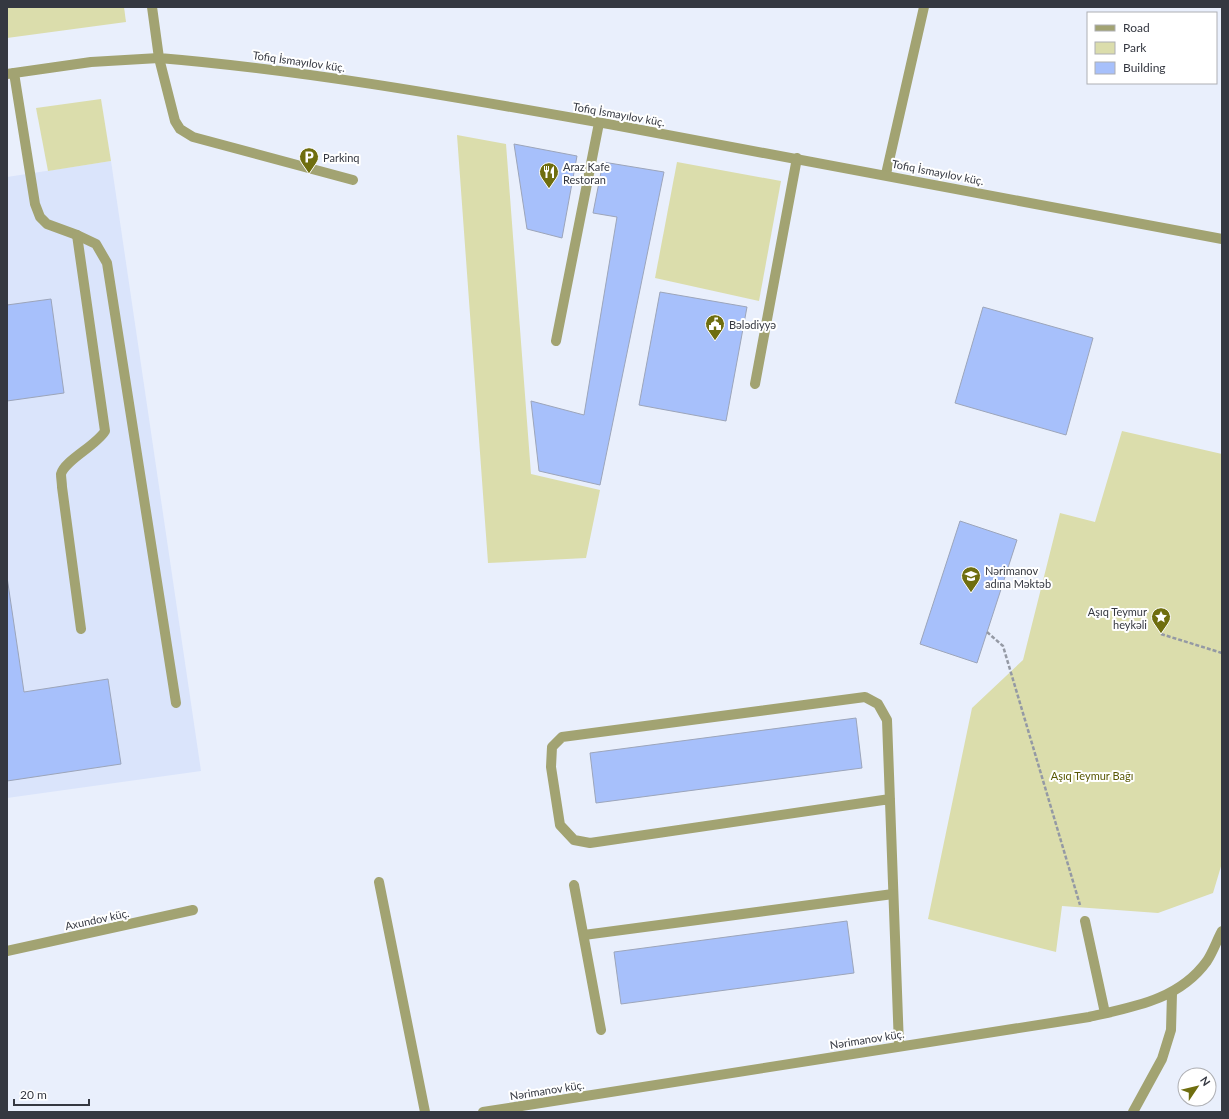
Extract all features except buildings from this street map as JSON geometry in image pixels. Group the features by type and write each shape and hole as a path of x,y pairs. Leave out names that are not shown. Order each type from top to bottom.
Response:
{"street":[{"path":"152,7 159,58 174,121 180,129 193,137 353,180"},
{"path":"886,174 924,7"},
{"name":"Tofiq İsmayılov küç.","path":"10,74 91,62 159,58 232,64 496,104 599,122 886,174 1222,239"},
{"path":"10,74 36,204 40,216 48,224 96,244 107,263 176,703"},
{"path":"556,341 599,122"},
{"path":"755,384 797,158"},
{"path":"77,235 105,431 100,440 68,463 61,473 82,629"},
{"path":"890,799 590,843 574,840 560,825 551,767 552,747 562,738 865,697 878,704 887,720 894,894 899,1046"},
{"path":"379,882 425,1112"},
{"path":"574,885 601,1030"},
{"path":"584,935 894,894"},
{"name":"Axundov küç.","path":"7,951 193,910"},
{"path":"1085,921 1105,1013"},
{"name":"Nərimanov küç.","path":"483,1112 1105,1013 1140,1006 1172,993 1190,980 1207,960 1222,931"},
{"path":"1133,1112 1162,1059 1171,1030 1172,993"}],"path":[{"path":"987,632 1003,646 1085,921"},
{"path":"1161,634 1222,653"}],"shaded area":[{"path":"111,161 201,771 7,798 7,177"}],"green space":[{"path":"7,7 124,7 126,22 7,38"},
{"path":"101,99 111,161 48,171 36,108"},
{"path":"457,135 506,144 531,474 600,490 586,558 488,563"},
{"path":"677,162 781,181 759,301 655,278"},
{"name":"Aşıq Teymur Bağı","path":"1122,431 1222,454 1222,863 1213,893 1158,913 1062,906 1056,952 928,919 972,708 1023,660 1060,513 1095,522"}],"place":[{"name":"Parkinq","path":"309,174"},
{"name":"Araz Kafe Restoran","path":"549,189"},
{"name":"Bələdiyyə","path":"715,341"},
{"name":"Nərimanov adına Məktəb","path":"971,593"},
{"name":"Aşıq Teymur heykəli","path":"1161,634"}]}
